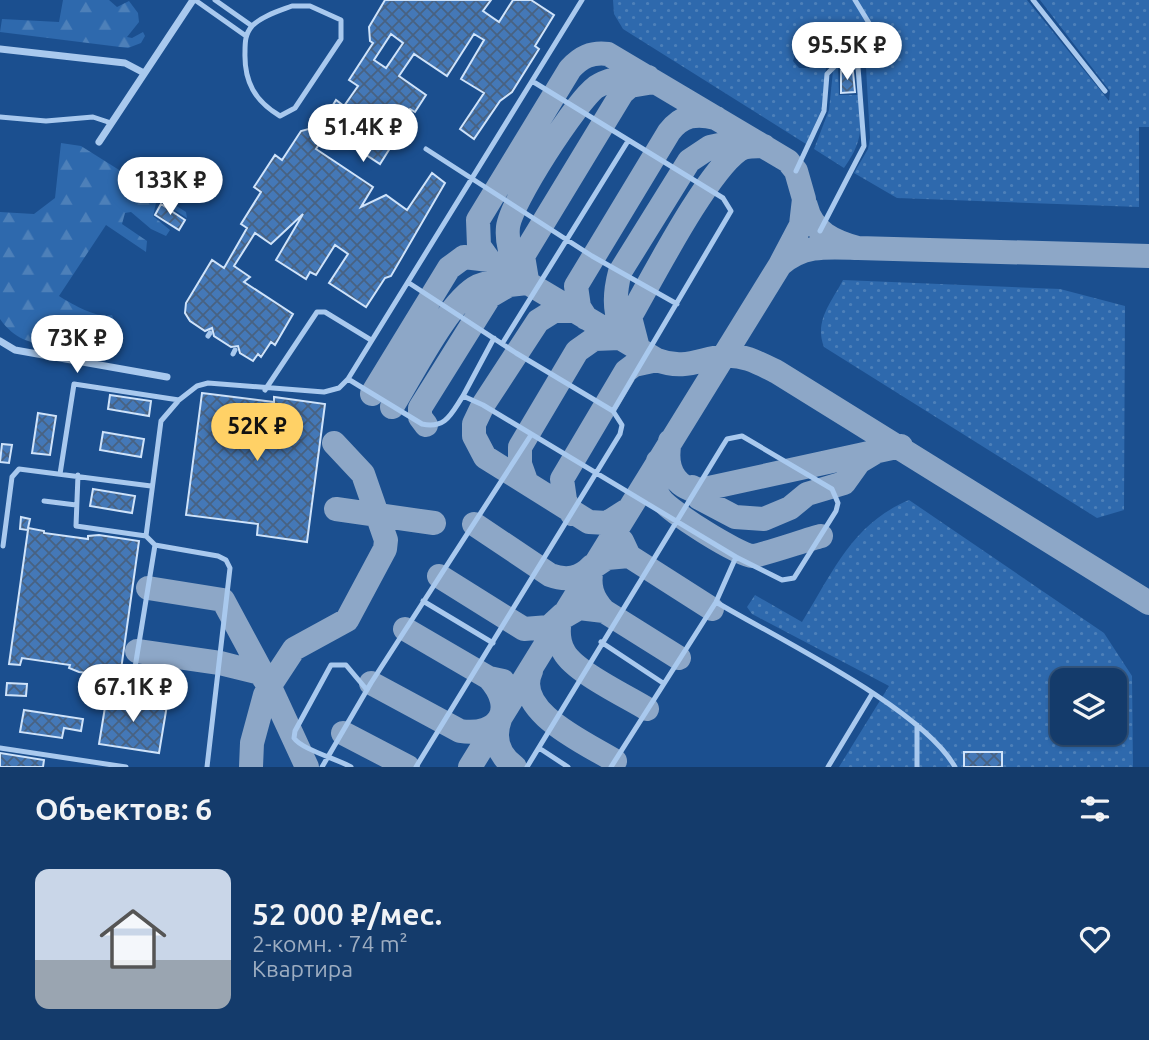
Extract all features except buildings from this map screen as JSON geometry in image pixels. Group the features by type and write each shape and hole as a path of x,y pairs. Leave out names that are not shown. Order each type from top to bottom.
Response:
{"street":[{"path":"99,142 194,0"},
{"path":"0,49 125,63 145,73"},
{"path":"0,341 15,350 167,377"}],"lane":[{"path":"194,0 246,36"},
{"path":"215,0 252,26"},
{"path":"146,536 161,421 179,400 197,386 208,383 265,390 332,391 348,379 582,0"},
{"path":"855,0 889,56"},
{"path":"1033,0 1105,91"},
{"path":"292,6 310,6 341,20 341,39 295,108 280,116 264,107 252,92 246,75 246,36 252,26 292,6"},
{"path":"796,171 824,111 827,74 836,65 858,67 864,146 820,231"},
{"path":"532,81 723,198 731,211 612,411"},
{"path":"0,117 46,121 93,117 111,123"},
{"path":"502,344 628,142"},
{"path":"426,149 567,239 677,304"},
{"path":"409,283 612,411 622,425 620,434 596,475 416,767"},
{"path":"265,390 317,312 326,312 371,340"},
{"path":"348,379 422,425 432,427 445,422 463,396 494,338"},
{"path":"60,474 74,384 179,400"},
{"path":"463,396 484,405 676,523 782,580 794,578 836,511 838,503 831,489 749,439 734,436 722,447 676,523 601,642 527,767"},
{"path":"322,767 423,601 531,435"},
{"path":"3,546 15,472 78,475 151,486"},
{"path":"78,475 74,522 79,528 146,536 155,545 218,556 226,560 230,568 207,767"},
{"path":"44,501 76,505"},
{"path":"107,689 125,691 131,687 155,545"},
{"path":"611,767 716,602 736,557"},
{"path":"423,601 493,643"},
{"path":"716,602 872,694 918,725 947,752 955,767"},
{"path":"601,642 663,683"},
{"path":"351,767 330,755 303,747 294,738 326,670 338,663 346,665 368,690"},
{"path":"828,767 872,694"},
{"path":"917,767 918,725"},
{"path":"0,748 126,767"},
{"path":"540,748 568,767"}],"green space":[{"path":"63,0 109,0 117,7 129,1 138,13 139,22 127,37 132,38 143,32 145,36 141,43 128,48 0,32 2,19 59,22"},
{"path":"613,0 1027,0 1109,101 1110,91 1040,0 1149,0 1149,127 1139,127 1139,207 897,198 854,173 868,149 870,138 866,67 857,56 835,55 833,25 815,24 802,33 793,61 799,68 826,68 822,109 806,144 623,29 614,14"},
{"path":"838,66 839,95 859,95 860,106 858,141 844,168 814,149 829,110 833,71"},
{"path":"61,143 81,146 186,212 187,218 162,202 156,203 153,216 170,230 166,236 151,229 131,212 125,213 122,224 147,241 146,252 106,225 59,296 92,313 112,315 117,330 110,343 37,343 24,340 0,319 0,212 34,214 55,198"},
{"path":"843,280 1060,289 1125,306 1124,510 1097,518 824,347 821,338 822,320"},
{"path":"909,500 1104,633 1127,668 1050,668 1050,745 1127,745 1127,668 1132,676 1133,767 839,767 889,686 752,614 747,607 755,595 802,622 846,551 873,522"}],"taxiway":[{"path":"470,767 780,265 801,225 804,199 796,171 788,161 608,54 591,55 582,58 570,69 478,220 479,246 489,260 657,360 683,364 723,356 730,356 737,356 777,372 1149,603"},
{"path":"520,279 509,247 508,227 520,197 546,153 574,112 596,87 621,78 648,77"},
{"path":"527,280 523,256 622,93 630,86 648,83"},
{"path":"586,318 579,307 576,286 669,132 679,122 690,117 716,118"},
{"path":"738,141 764,146 739,150 711,180 696,203 630,317 638,348 624,331 617,313 616,294 620,272 689,161 710,147 738,141"},
{"path":"780,265 798,253 816,248 858,248 841,243 819,229 813,223 806,206"},
{"path":"858,248 1149,256"},
{"path":"372,394 449,268 464,257 489,260"},
{"path":"392,407 443,323 467,294 490,282 527,283 509,285 490,296 420,408 420,417 426,425"},
{"path":"575,311 554,311 538,321 483,405 474,424 474,436 485,457 589,522 607,523 626,511"},
{"path":"525,478 520,464 520,447 577,351 594,339 620,338"},
{"path":"572,514 565,500 562,479 626,371 634,365 657,360"},
{"path":"670,441 668,458 672,472 680,483 695,491 901,446"},
{"path":"251,767 252,743 265,695 271,684 294,649 347,620 385,549 386,540 363,474 334,443"},
{"path":"692,487 699,498 735,517 764,519 790,508 807,494 844,483 859,462 874,453"},
{"path":"658,461 655,480 660,498 689,522 745,554 753,556 821,536"},
{"path":"336,509 434,523"},
{"path":"474,524 550,575 572,578 583,574 592,566"},
{"path":"622,541 629,556 712,609"},
{"path":"629,556 607,558 592,568 590,580 596,601 604,611 679,658"},
{"path":"439,576 524,629 549,627 562,615"},
{"path":"148,588 223,600 265,678"},
{"path":"604,611 579,608 560,619 559,636 562,648 579,668 647,709"},
{"path":"405,629 489,678 503,681"},
{"path":"137,651 220,663 260,673 270,687 307,767"},
{"path":"531,671 528,686 532,699 542,712 571,735 615,761"},
{"path":"371,683 460,731 474,732 485,730 500,718 502,700 489,678"},
{"path":"500,719 498,746 504,757 515,767"},
{"path":"343,733 408,767"}]}
